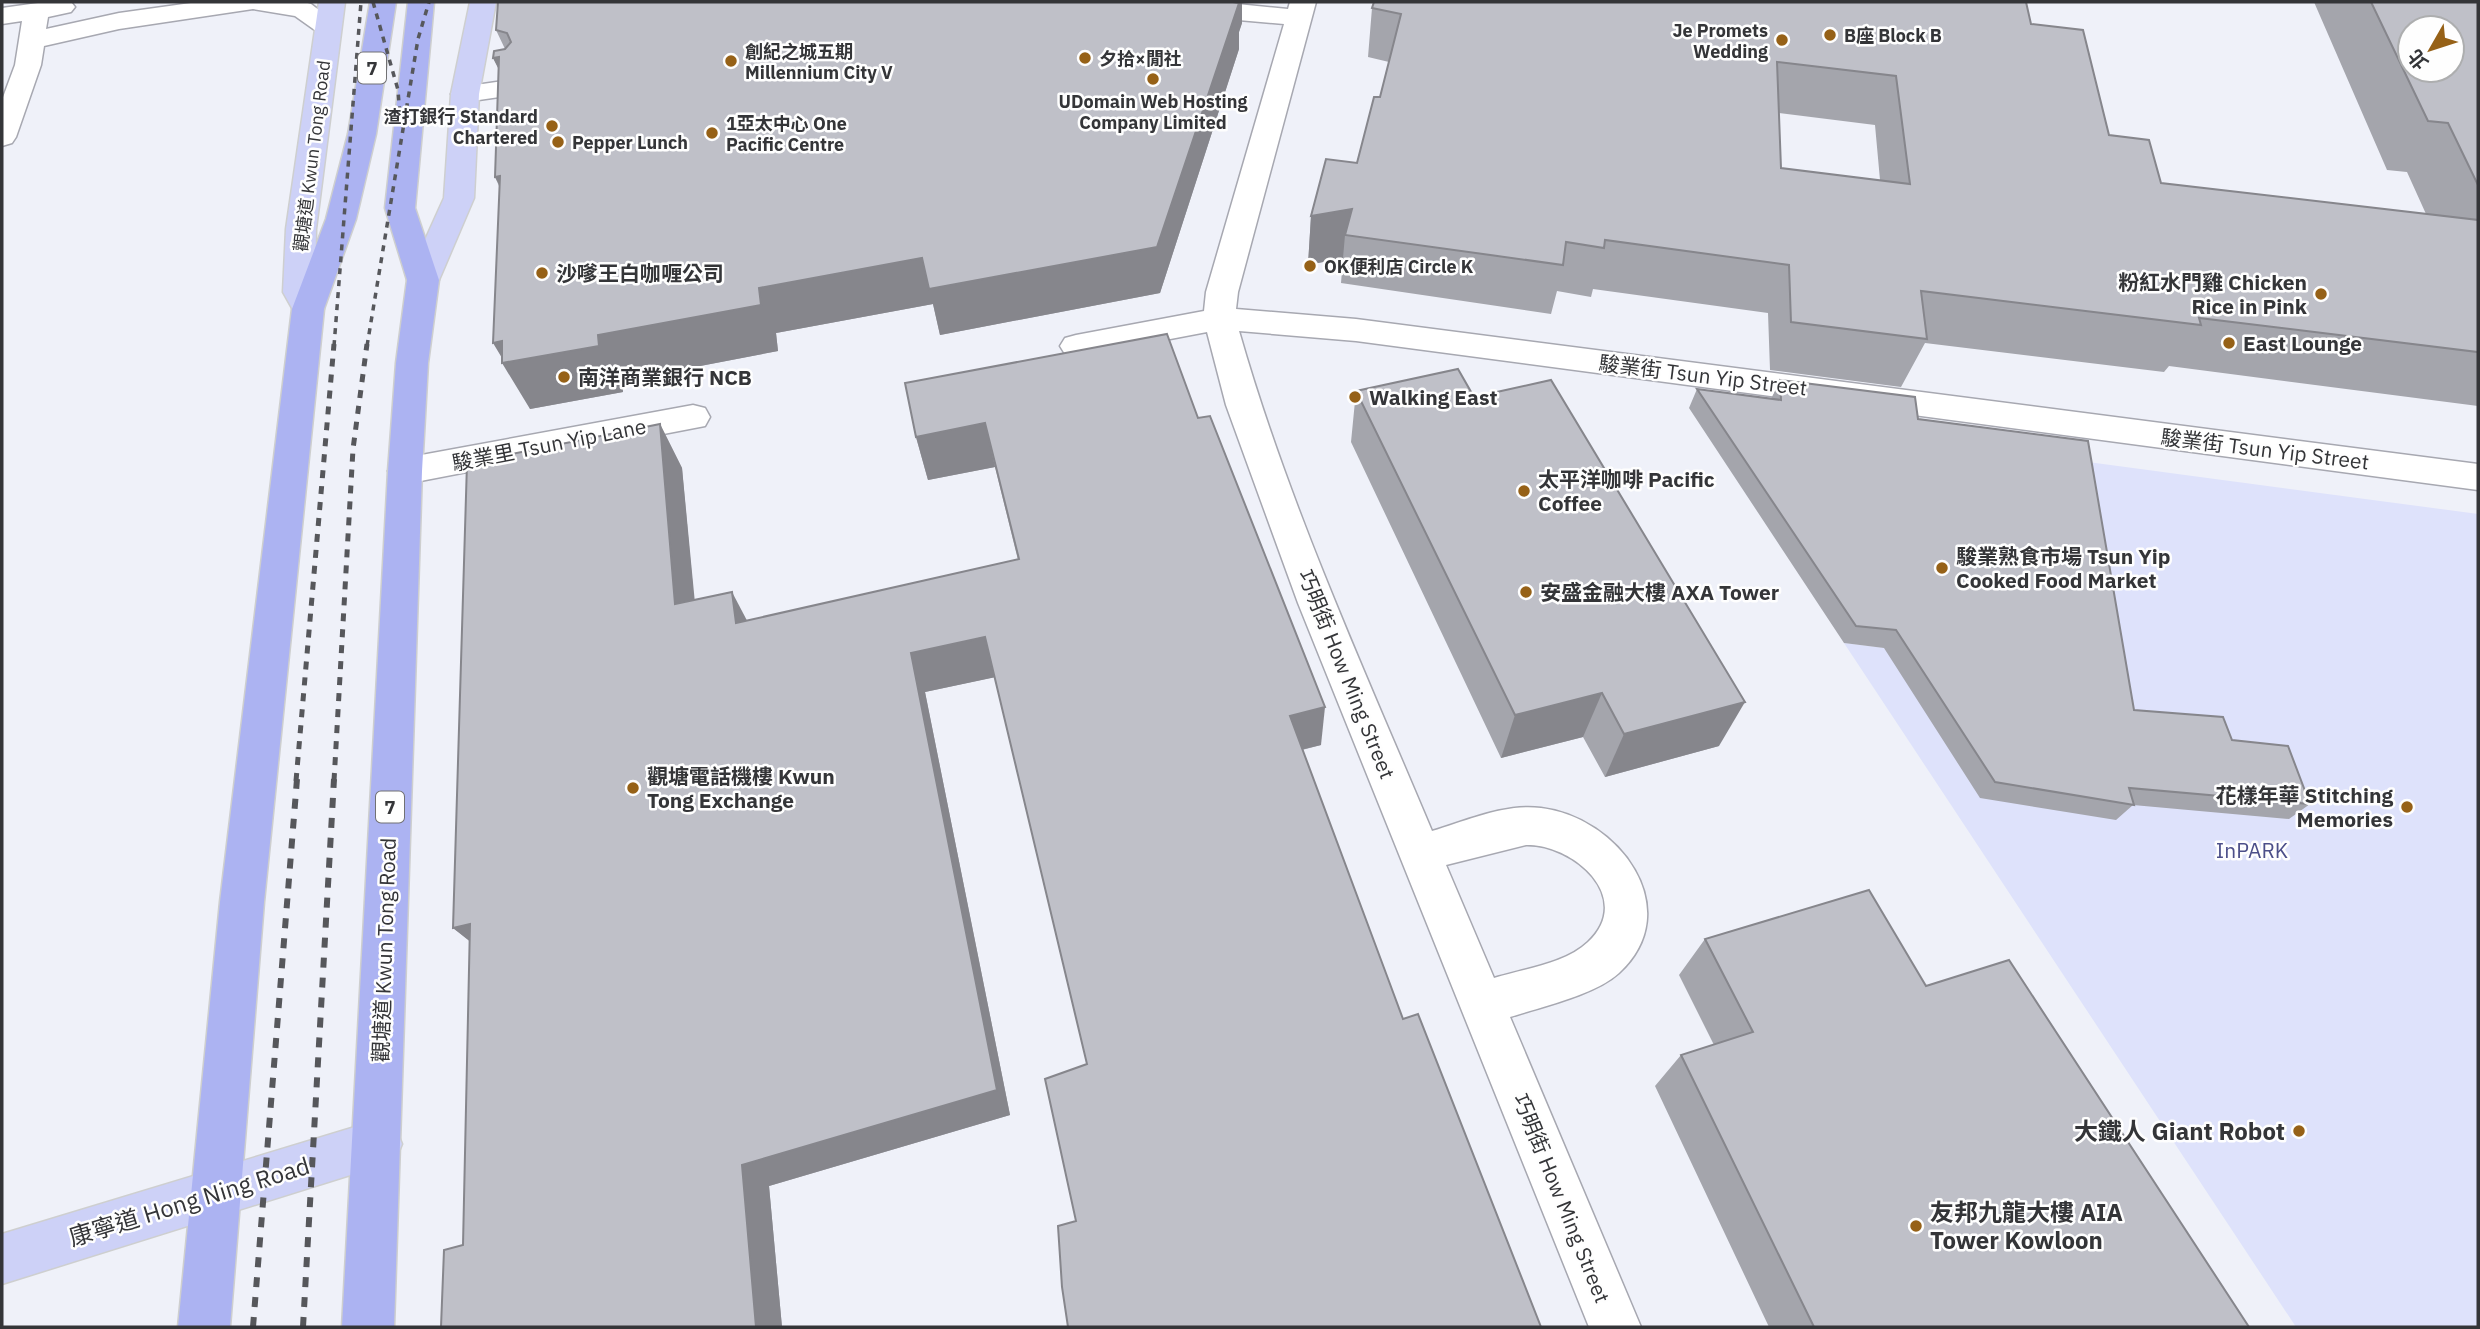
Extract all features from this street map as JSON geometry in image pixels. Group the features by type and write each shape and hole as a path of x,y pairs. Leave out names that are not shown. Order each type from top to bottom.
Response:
{"highway":[{"name":"觀塘道 Kwun Tong Road","path":"205,1327 242,902 308,309 341,219 362,134 383,2"},
{"name":"觀塘道 Kwun Tong Road","path":"368,1327 405,471 412,368 423,280 400,208 421,2"}],"main road":[{"name":"觀塘道 Kwun Tong Road","path":"423,280 459,198 466,94 483,2"},
{"name":"觀塘道 Kwun Tong Road","path":"308,309 299,292 300,229 330,14"},
{"name":"康寧道 Hong Ning Road","path":"2,1259 377,1144"}],"street":[{"path":"2,16 99,2"},
{"path":"34,40 119,21 253,2 330,14"},
{"path":"1227,11 1301,10"},
{"name":"巧明街 How Ming Street","path":"1301,10 1222,292 1219,319 1243,405 1317,603 1615,1327"},
{"path":"2,137 34,40 36,11"},
{"path":"466,94 517,87"},
{"path":"1076,346 1219,319"},
{"name":"駿業街 Tsun Yip Street","path":"1219,319 1356,330 2478,477"},
{"name":"駿業里 Tsun Yip Lane","path":"405,471 693,417"},
{"path":"1421,853 1515,829 1540,826 1567,831 1590,844 1610,863 1622,886 1626,906 1625,926 1616,944 1601,959 1582,969 1483,1003"}],"green space":[{"name":"InPARK","path":"2073,460 2478,514 2478,1327 2296,1327 1844,643 2108,675"}],"building":[{"path":"498,2 1239,3 1157,247 929,289 922,258 759,288 761,305 598,335 599,346 502,363 502,341 493,343 500,176 495,177 499,57 493,58 494,51 505,49 511,42 507,33 496,30"},
{"path":"1374,2 2026,2 2031,24 2083,30 2109,135 2149,140 2161,183 2478,220 2478,352 2199,318 2201,325 1921,291 1927,339 1791,322 1789,265 1605,240 1604,248 1566,242 1563,265 1345,235 1352,209 1311,216 1326,159 1357,163 1374,97 1380,97 1401,14 1372,8","holes":["1777,62 1896,76 1910,184 1781,168"]},
{"path":"2371,2 2478,2 2478,185 2448,123 2428,121 2410,84 2466,84 2466,14 2396,14 2396,54"},
{"path":"1167,334 1198,418 1210,416 1325,707 1290,716 1403,1019 1418,1014 1541,1327 1068,1327 1058,1226 1076,1221 1045,1079 1087,1064 985,637 911,653 997,1090 742,1165 756,1327 441,1327 444,1250 463,1245 470,924 453,928 467,463 660,424 675,604 732,592 736,623 1019,559 985,423 916,437 905,383"},
{"name":"安盛金融大樓 AXA Tower","path":"1458,369 1474,397 1551,380 1745,702 1624,734 1602,693 1515,715 1356,391"},
{"path":"1780,380 1915,397 1918,419 2088,441 2134,710 2223,717 2232,740 2288,746 2310,804 2129,788 2134,805 1995,782 1896,630 1856,626 1697,389 1781,400"},
{"name":"友邦九龍大樓 AIA Tower Kowloon","path":"1869,890 1926,986 2009,960 2249,1327 1814,1327 1681,1055 1753,1032 1705,939"}],"railway":[{"path":"334,346 361,2"},
{"path":"373,2 398,90 400,117"},
{"path":"367,346 418,39 429,2"},
{"path":"296,781 334,344"},
{"path":"334,781 353,449 367,344"},
{"path":"253,1327 297,779"},
{"path":"303,1327 334,779"}],"place":[{"name":"B座 Block B","path":"1830,35"},
{"name":"Je Promets Wedding","path":"1782,40"},
{"name":"夕拾×閒社","path":"1085,58"},
{"name":"創紀之城五期 Millennium City V","path":"731,61"},
{"name":"UDomain Web Hosting Company Limited","path":"1153,79"},
{"name":"渣打銀行 Standard Chartered","path":"552,126"},
{"name":"1亞太中心 One Pacific Centre","path":"712,133"},
{"name":"Pepper Lunch","path":"558,142"},
{"name":"OK便利店 Circle K","path":"1310,266"},
{"name":"沙嗲王白咖喱公司","path":"542,273"},
{"name":"粉紅水門雞 Chicken Rice in Pink","path":"2321,294"},
{"name":"East Lounge","path":"2229,343"},
{"name":"南洋商業銀行 NCB","path":"564,377"},
{"name":"Walking East","path":"1355,397"},
{"name":"太平洋咖啡 Pacific Coffee","path":"1524,491"},
{"name":"駿業熟食市場 Tsun Yip Cooked Food Market","path":"1942,568"},
{"name":"安盛金融大樓 AXA Tower","path":"1526,592"},
{"name":"觀塘電話機樓 Kwun Tong Exchange","path":"633,788"},
{"name":"花樣年華 Stitching Memories","path":"2407,807"},
{"name":"大鐵人 Giant Robot","path":"2299,1131"},
{"name":"友邦九龍大樓 AIA Tower Kowloon","path":"1916,1226"}]}
